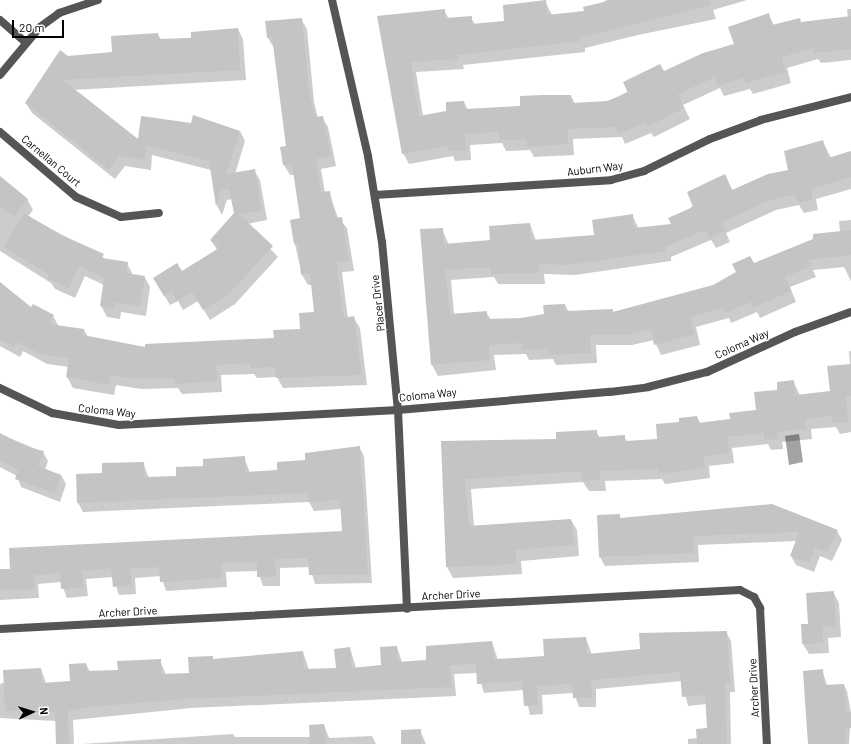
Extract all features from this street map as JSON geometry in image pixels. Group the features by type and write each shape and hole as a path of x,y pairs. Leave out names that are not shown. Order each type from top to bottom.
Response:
{"street":[{"path":"0,75 25,42 59,13 98,0"},
{"name":"Placer Drive","path":"332,0 375,195 398,410 407,608"},
{"path":"0,20 25,42"},
{"name":"Auburn Way","path":"375,195 611,180 644,171 710,139 761,120 851,98"},
{"name":"Carnellan Court","path":"0,132 76,197 121,217 159,213"},
{"name":"Coloma Way","path":"0,388 52,413 119,425 398,410 648,387 707,372 795,332 851,312"},
{"name":"Archer Drive","path":"0,629 740,590 754,596 760,608 767,744"}],"shaded area":[{"path":"799,434 803,462 789,465 785,436"}],"building":[{"path":"546,0 547,15 584,11 583,7 612,0 710,0 711,5 579,38 580,41 458,55 458,59 411,62 419,116 446,111 446,102 464,101 465,109 520,106 520,96 571,95 572,103 607,101 628,93 623,82 660,64 664,71 703,53 734,44 728,27 769,13 772,25 800,18 801,22 851,16 851,49 814,53 813,48 782,57 785,72 746,83 744,78 717,86 715,77 678,94 684,108 647,127 645,123 618,134 615,127 568,129 568,144 527,147 527,139 499,141 499,132 465,134 466,150 448,151 448,146 402,154 377,16 445,9 445,18 472,16 472,24 504,21 503,5"},
{"path":"302,18 309,91 315,117 323,116 331,156 316,159 321,192 330,191 335,218 342,217 349,261 337,262 340,293 344,318 354,316 362,375 276,378 275,367 250,368 250,363 216,365 217,381 175,384 174,378 134,379 110,375 109,385 66,377 69,358 40,354 17,342 14,347 0,340 0,282 31,307 33,304 54,315 49,324 84,329 83,335 145,347 145,344 274,338 273,330 300,329 299,313 314,312 310,274 301,275 298,243 294,244 290,220 300,218 292,164 283,165 280,147 286,146 272,37 267,38 265,21"},
{"path":"238,28 240,70 63,80 138,139 141,116 191,123 193,115 240,131 226,174 255,169 262,211 239,214 273,246 229,294 203,310 192,292 177,301 171,291 164,296 153,278 177,263 182,271 219,248 210,240 234,213 229,189 221,190 216,206 209,161 146,145 145,160 119,156 109,170 25,103 60,50 68,56 112,52 111,36 158,33 158,39 191,38 191,32"},
{"path":"823,140 828,158 851,151 851,177 811,189 813,200 797,203 795,195 770,200 721,222 725,231 709,238 705,230 665,247 666,251 568,265 539,264 539,273 491,274 490,267 445,270 450,314 487,311 487,319 521,318 544,314 543,305 565,304 566,311 613,309 613,312 713,285 736,272 732,264 750,256 754,263 813,239 813,234 851,230 851,255 808,260 811,266 785,277 791,291 753,308 751,302 725,313 722,308 690,317 695,334 654,345 651,329 626,335 590,335 591,353 549,355 549,349 522,350 522,343 489,345 490,360 431,365 420,229 443,228 444,244 490,240 489,226 530,223 531,240 594,235 592,220 633,214 634,228 671,224 668,218 693,207 687,192 725,174 732,190 768,174 788,170 784,151"},
{"path":"0,176 28,199 14,217 0,206"},
{"path":"24,213 57,233 104,254 102,258 128,262 126,273 145,276 140,306 115,302 114,309 100,306 104,278 79,266 69,288 48,279 49,275 4,247"},
{"path":"851,364 851,396 846,396 848,422 833,423 832,416 805,419 806,429 777,432 778,439 764,440 764,433 727,437 729,453 703,456 705,468 658,474 658,469 600,471 600,480 582,481 581,471 465,479 469,526 571,519 574,545 515,550 517,564 446,567 441,441 556,439 556,432 597,430 597,437 625,435 625,441 657,439 656,424 679,422 679,418 697,416 698,423 730,419 729,413 756,410 754,392 777,390 777,382 794,380 796,395 830,391 827,366"},
{"path":"0,433 26,447 44,451 38,466 61,475 55,493 15,479 18,470 0,461"},
{"path":"360,446 368,575 309,575 308,558 275,559 276,577 257,577 257,562 221,563 222,578 160,582 159,567 130,569 132,585 113,587 111,568 82,571 83,587 61,589 60,573 34,575 34,589 0,590 0,569 10,569 9,548 342,531 340,500 308,502 307,493 77,503 76,474 102,473 102,463 144,462 145,477 176,476 176,467 203,466 203,459 245,456 245,472 277,470 277,462 305,460 305,453"},
{"path":"772,504 838,530 827,552 815,547 809,563 790,556 799,532 693,536 694,553 599,557 597,515 620,514 620,518"},
{"path":"834,591 836,627 823,627 823,643 802,644 801,624 808,624 806,593"},
{"path":"727,631 730,683 725,683 727,744 697,744 696,729 707,728 705,695 682,697 680,672 591,680 592,698 573,698 572,684 537,686 538,705 524,706 522,681 477,684 476,664 450,665 451,687 185,699 89,707 68,711 69,744 56,744 55,712 5,711 3,670 41,668 42,683 70,681 69,664 86,663 87,671 118,670 117,661 161,659 161,674 189,673 188,657 213,656 213,659 303,651 304,669 336,668 334,649 350,647 352,668 381,665 380,647 397,646 398,662 426,660 426,646 492,641 494,659 516,658 544,656 543,639 586,637 587,654 640,649 639,633"},
{"path":"823,669 824,685 844,684 846,713 851,712 851,728 846,728 846,744 808,744 803,671"},
{"path":"324,724 326,744 310,744 309,725"},
{"path":"421,729 421,744 401,744 401,730"}]}
